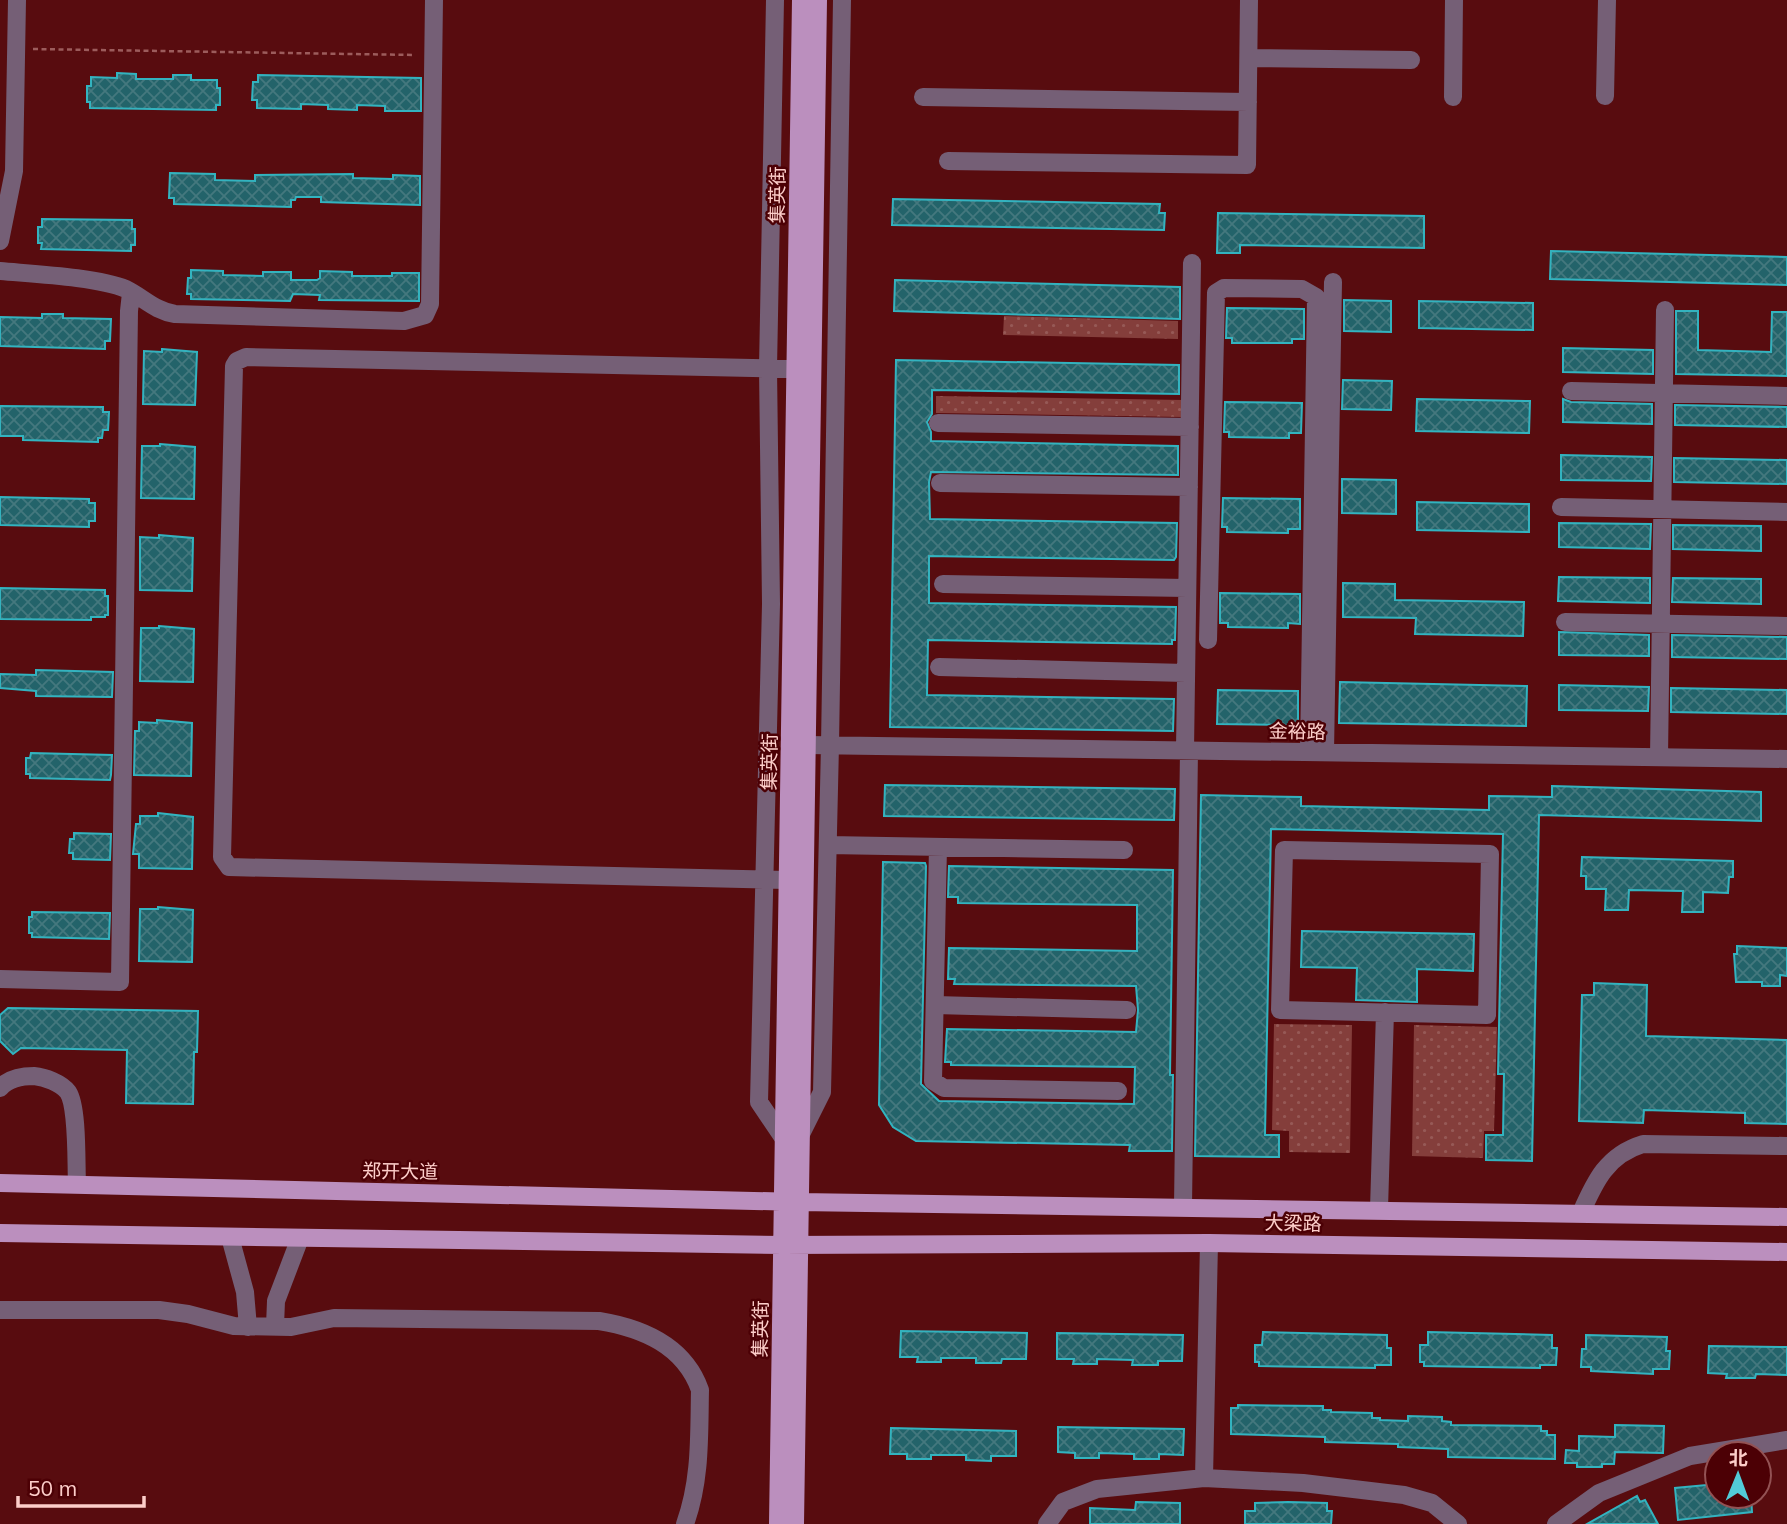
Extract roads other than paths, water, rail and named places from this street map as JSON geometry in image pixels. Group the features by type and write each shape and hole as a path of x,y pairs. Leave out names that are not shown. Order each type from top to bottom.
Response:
{"main road":[{"name":"集英街","path":"792,1137 788,880 801,0"},
{"name":"集英街","path":"778,1524 807,744 818,0"},
{"name":"郑开大道","path":"0,1182 791,1201"},
{"name":"大梁路","path":"791,1201 1787,1217"},
{"path":"0,1233 790,1245"},
{"name":"大梁路","path":"790,1245 1209,1243 1787,1252"},
{"name":"集英街","path":"790,1245 794,1524"}],"street":[{"path":"0,241 14,171 17,0"},
{"path":"0,271 98,282 126,289 154,307 175,314 404,321 425,315 430,304 434,0"},
{"path":"775,0 768,368 771,604 758,1102 792,1137 822,1092 842,0"},
{"path":"948,160 1247,165 1249,0"},
{"path":"1453,97 1454,0"},
{"path":"1605,96 1607,0"},
{"path":"1249,58 1411,60"},
{"path":"923,97 1248,102"},
{"path":"1183,1207 1192,263"},
{"path":"1317,752 1333,282"},
{"path":"1208,640 1216,293 1224,288 1302,289 1316,297 1317,752"},
{"path":"0,979 120,982 122,699 131,293"},
{"path":"1659,757 1665,310"},
{"path":"788,880 229,867 222,857 234,366 237,361 246,357 260,357 795,369"},
{"path":"1571,391 1787,396"},
{"path":"938,423 1190,427"},
{"path":"940,483 1189,486"},
{"path":"1561,507 1787,512"},
{"path":"943,584 1187,588"},
{"path":"1565,622 1787,626"},
{"path":"939,667 1186,673"},
{"name":"金裕路","path":"807,744 1787,759"},
{"path":"828,845 1124,850"},
{"path":"938,847 933,1081 944,1088 1118,1091"},
{"path":"1283,850 1490,854 1487,1014 1385,1013 1280,1010 1283,850"},
{"path":"935,1005 1127,1010"},
{"path":"1379,1209 1385,1013"},
{"path":"1,1085 15,1078 36,1076 53,1081 67,1091 72,1105 77,1184"},
{"path":"1581,1213 1600,1176 1610,1162 1625,1149 1643,1144 1787,1146"},
{"path":"230,1237 245,1292 248,1326"},
{"path":"275,1326 276,1301 300,1238"},
{"path":"1204,1478 1209,1243"},
{"path":"0,1310 159,1310 188,1314 234,1326 291,1327 334,1318 599,1321 626,1325 662,1341 678,1355 697,1380 700,1390 698,1474 695,1497 685,1524"},
{"path":"1565,1522 1599,1493 1690,1456 1787,1440"},
{"path":"1047,1524 1063,1502 1087,1492 1204,1478 1303,1483 1404,1495 1432,1503 1458,1524"}]}
